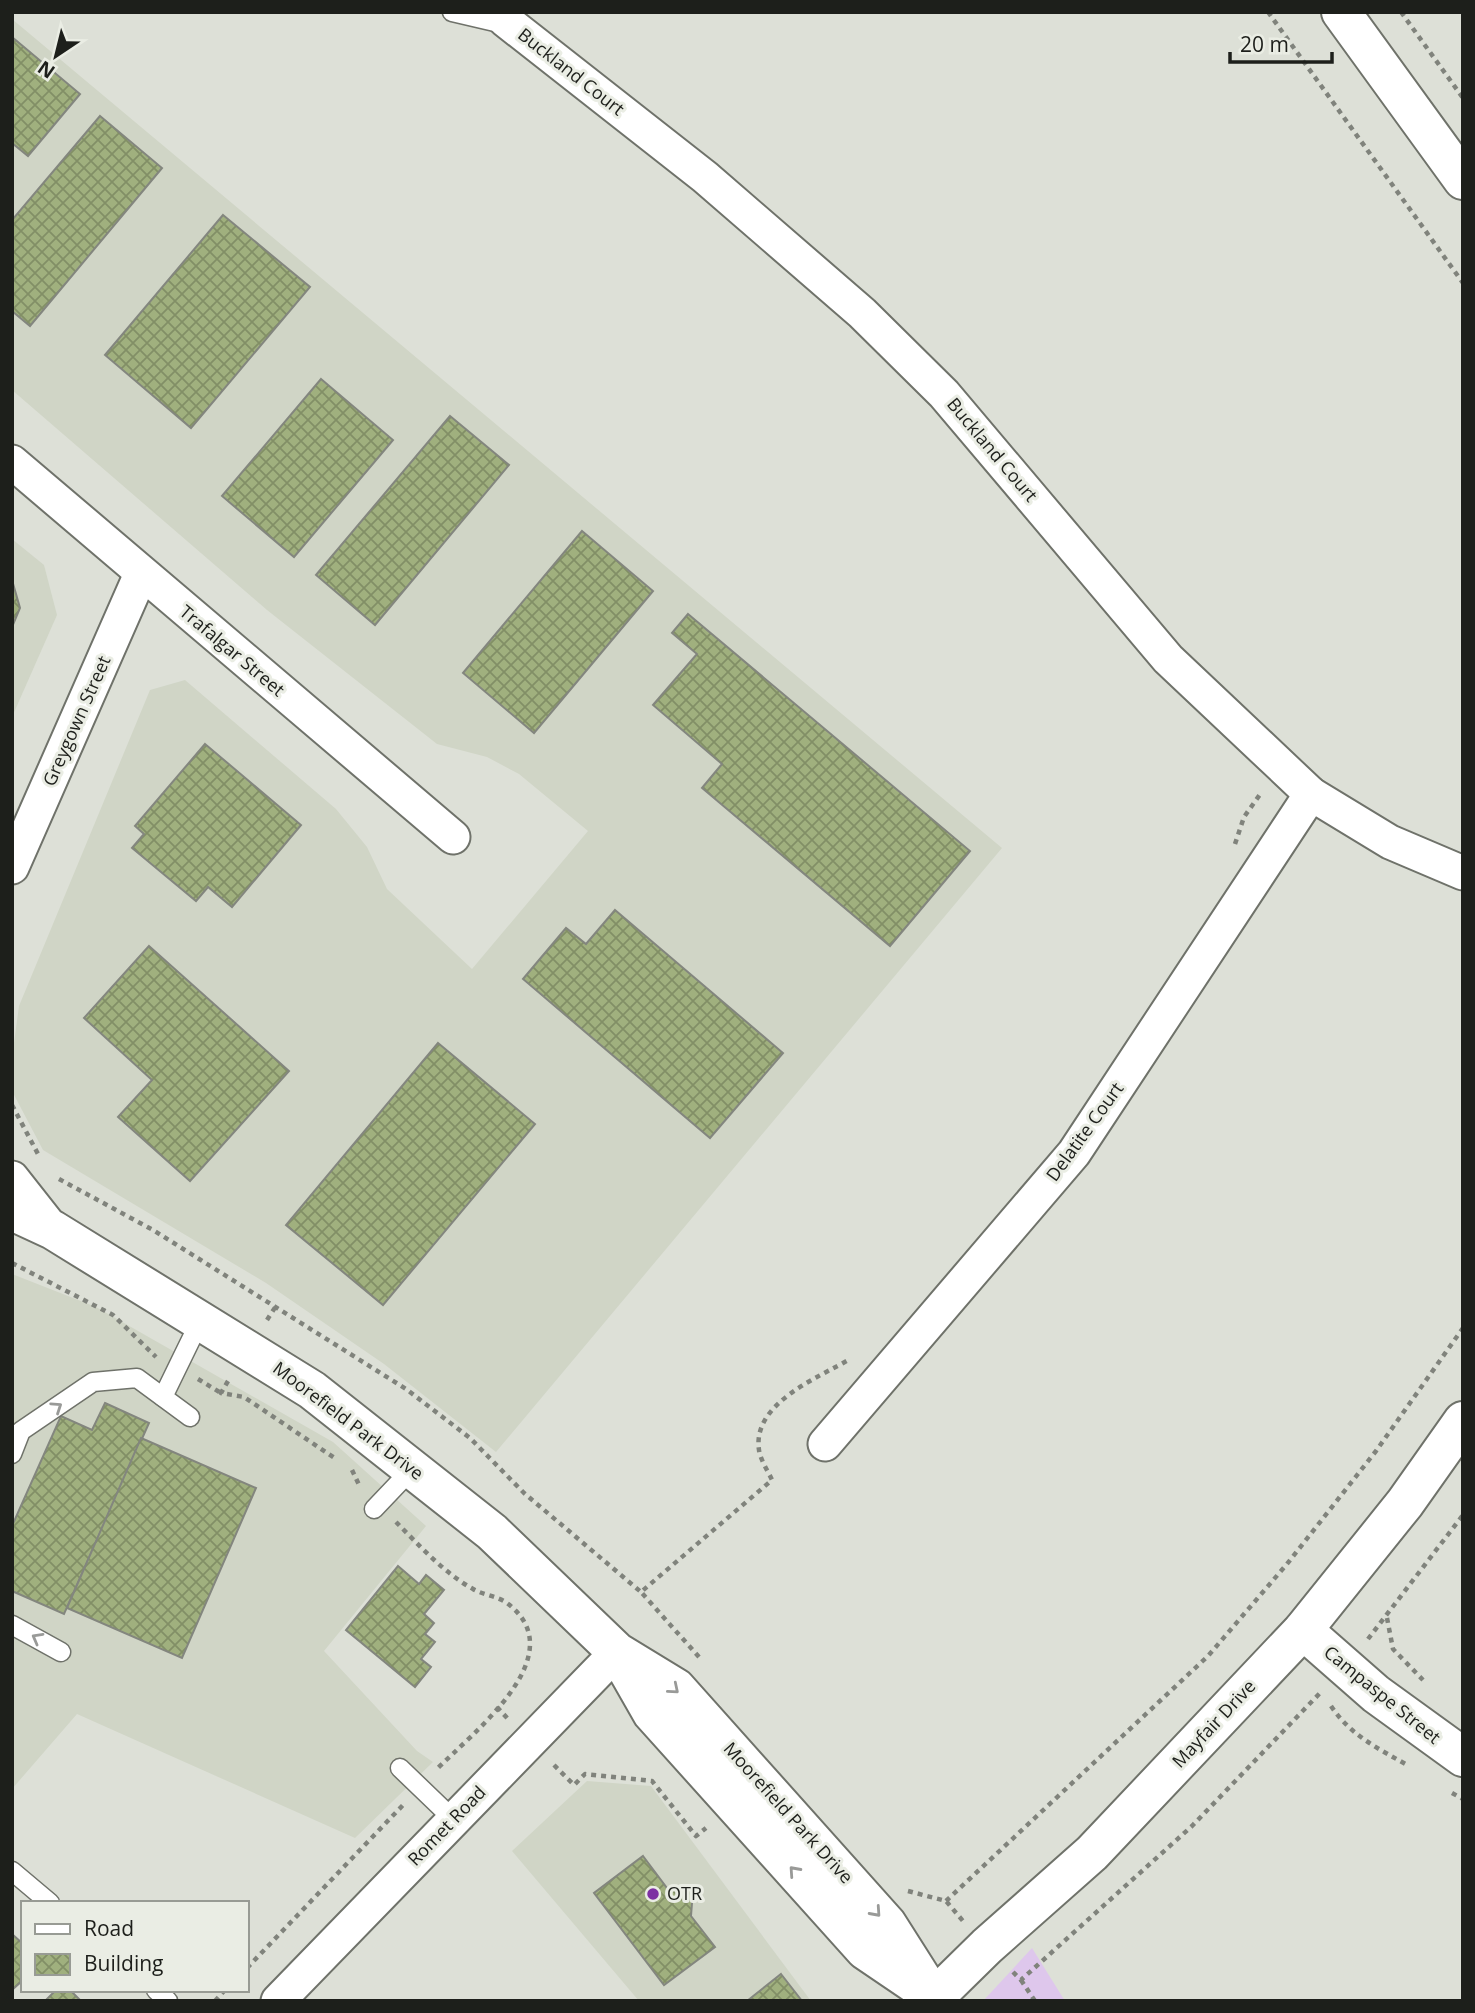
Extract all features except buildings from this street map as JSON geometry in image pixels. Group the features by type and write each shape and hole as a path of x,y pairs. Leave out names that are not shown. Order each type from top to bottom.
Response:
{"main road":[{"path":"1341,12 1463,180"},
{"name":"Moorefield Park Drive","path":"12,1211 53,1230 312,1390 492,1532 617,1652 676,1688 887,1924 936,1999"},
{"name":"Mayfair Drive","path":"936,1999 987,1946 1093,1853 1303,1630 1405,1503 1463,1421"},
{"name":"Campaspe Street","path":"1303,1630 1432,1738 1463,1757"},
{"name":"Moorefield Park Drive","path":"617,1652 652,1713 865,1950 936,1999"}],"street":[{"name":"Buckland Court","path":"508,23 705,177 871,322 944,394 1168,659 1311,794 1390,842 1463,873"},
{"name":"Trafalgar Street","path":"12,462 141,575 453,837"},
{"name":"Greygown Street","path":"12,867 141,575"},
{"name":"Delatite Court","path":"825,1444 1074,1153 1311,794"},
{"path":"12,1178 53,1230"},
{"name":"Romet Road","path":"278,2001 617,1652"}],"lane":[{"name":"Buckland Court","path":"452,12 508,23"},
{"path":"163,1397 201,1319"},
{"path":"12,1454 21,1431 93,1382 137,1378 190,1417"},
{"path":"377,1507 413,1468"},
{"path":"12,1625 61,1652"},
{"path":"400,1768 453,1819"},
{"path":"12,1871 48,1901"}],"path":[{"path":"1268,12 1463,282"},
{"path":"1401,12 1463,99"},
{"path":"1234,847 1244,817 1280,766"},
{"path":"12,1105 40,1158"},
{"path":"53,1174 153,1230 406,1389 471,1438 524,1493 640,1592 705,1664"},
{"path":"12,1264 113,1315 156,1357 221,1393 244,1397 353,1471 362,1490 377,1507 441,1565 474,1590 506,1603 522,1621 527,1634 529,1661 519,1685 248,1967"},
{"path":"221,1393 276,1306"},
{"path":"946,1901 1208,1656 1287,1564 1376,1451 1463,1328"},
{"path":"640,1592 772,1480 759,1450 763,1423 783,1399 855,1357"},
{"path":"1021,1980 1192,1826 1345,1667 1387,1617 1463,1515"},
{"path":"1387,1617 1393,1649 1428,1684"},
{"path":"497,1707 574,1785 585,1774 652,1781 696,1836 735,1806"},
{"path":"896,1888 946,1901 1021,1980 1035,2001"}],"shaded area":[{"path":"12,19 1002,848 496,1452 384,1364 266,1283 43,1150 12,1091 12,1058 19,1006 150,690 185,680 336,809 367,847 387,889 472,969 588,831 519,774 487,757 437,744 267,610 12,390"},
{"path":"12,539 44,565 57,615 12,717"},
{"path":"12,1274 96,1307 333,1442 426,1526 324,1651 417,1751 433,1762 355,1838 77,1714 12,1789"},
{"name":"OTR","path":"587,1781 651,1786 811,2001 639,2001 512,1851"},
{"path":"1032,1948 1065,2001 983,2001"}],"place":[{"name":"OTR","path":"653,1894"}]}
